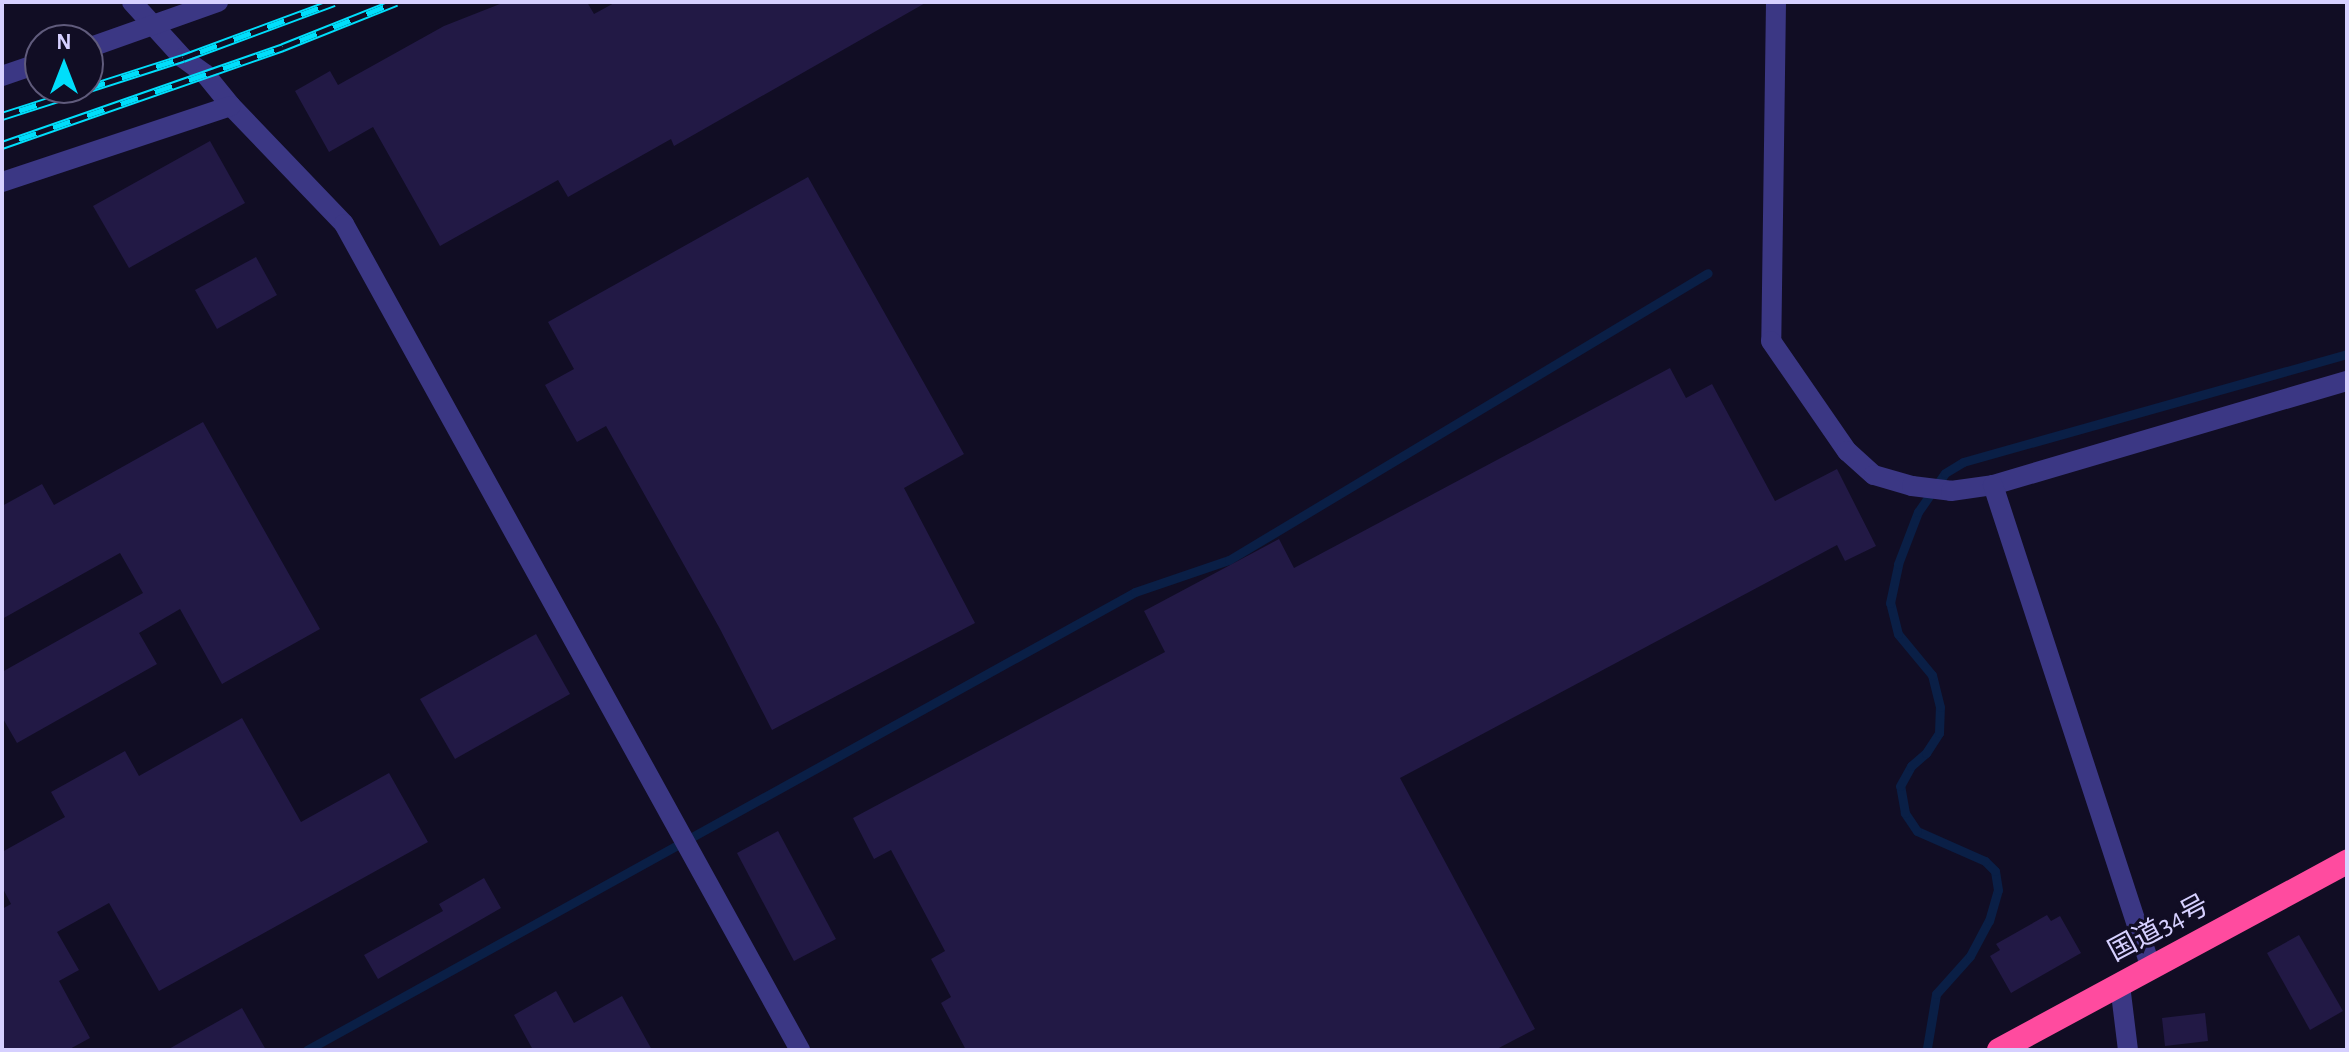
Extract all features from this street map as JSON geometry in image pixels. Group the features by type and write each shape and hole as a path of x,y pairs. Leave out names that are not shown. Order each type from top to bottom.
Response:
{"highway":[{"name":"国道34号","path":"2007,1048 2347,862"}],"street":[{"path":"132,2 183,58 205,74 231,106 344,224 800,1050"},
{"path":"104,43 218,2"},
{"path":"1776,2 1771,341 1847,451 1874,475 1912,486 1951,491 1993,485 2347,381"},
{"path":"2,76 24,68"},
{"path":"2,182 231,106"},
{"path":"1993,485 2151,968"},
{"path":"2120,985 2128,1050"}],"building":[{"path":"505,2 587,2 594,14 616,2 927,2 674,146 671,139 568,197 558,180 440,246 373,127 329,152 295,91 330,71 338,85 444,26"},
{"path":"210,141 245,203 129,268 93,206"},
{"path":"808,177 964,454 904,488 975,623 772,730 720,629 606,426 577,442 545,385 574,369 548,322"},
{"path":"256,257 277,295 217,329 195,290"},
{"path":"1670,368 1686,398 1712,384 1775,501 1837,469 1876,546 1845,561 1837,545 1400,778 1535,1029 1495,1050 966,1050 941,1003 951,997 931,959 945,951 891,850 874,859 853,818 1165,652 1144,611 1279,539 1294,568"},
{"path":"203,422 320,629 222,684 180,609 139,633 157,664 17,743 2,717 2,672 143,593 120,553 2,619 2,506 42,484 54,505"},
{"path":"536,634 570,694 455,759 420,699"},
{"path":"242,718 301,822 389,773 428,842 159,991 109,903 57,932 79,970 59,981 90,1038 68,1050 2,1050 2,909 11,904 2,887 2,852 65,817 51,792 125,751 139,776"},
{"path":"778,831 836,939 794,961 737,853"},
{"path":"484,878 501,908 378,979 364,955 443,911 439,904"},
{"path":"2047,915 2051,921 2060,916 2081,953 2011,993 1990,956 2000,950 1996,944"},
{"path":"2299,935 2343,1011 2310,1030 2267,953"},
{"path":"556,991 574,1023 622,996 652,1050 533,1050 514,1015"},
{"path":"242,1008 266,1050 167,1050"},
{"path":"2205,1013 2208,1041 2165,1046 2162,1018"}],"waterway":[{"path":"307,1050 1135,592 1229,560 1708,273"},
{"path":"1927,1048 1936,994 1970,956 1989,921 1998,890 1995,871 1985,861 1917,831 1905,813 1900,786 1911,766 1926,753 1939,733 1940,707 1932,675 1898,634 1890,603 1898,564 1918,512 1945,473 1963,462 2347,354"}],"railway":[{"path":"2,116 183,58 334,2"},
{"path":"2,145 283,47 396,2"}]}
